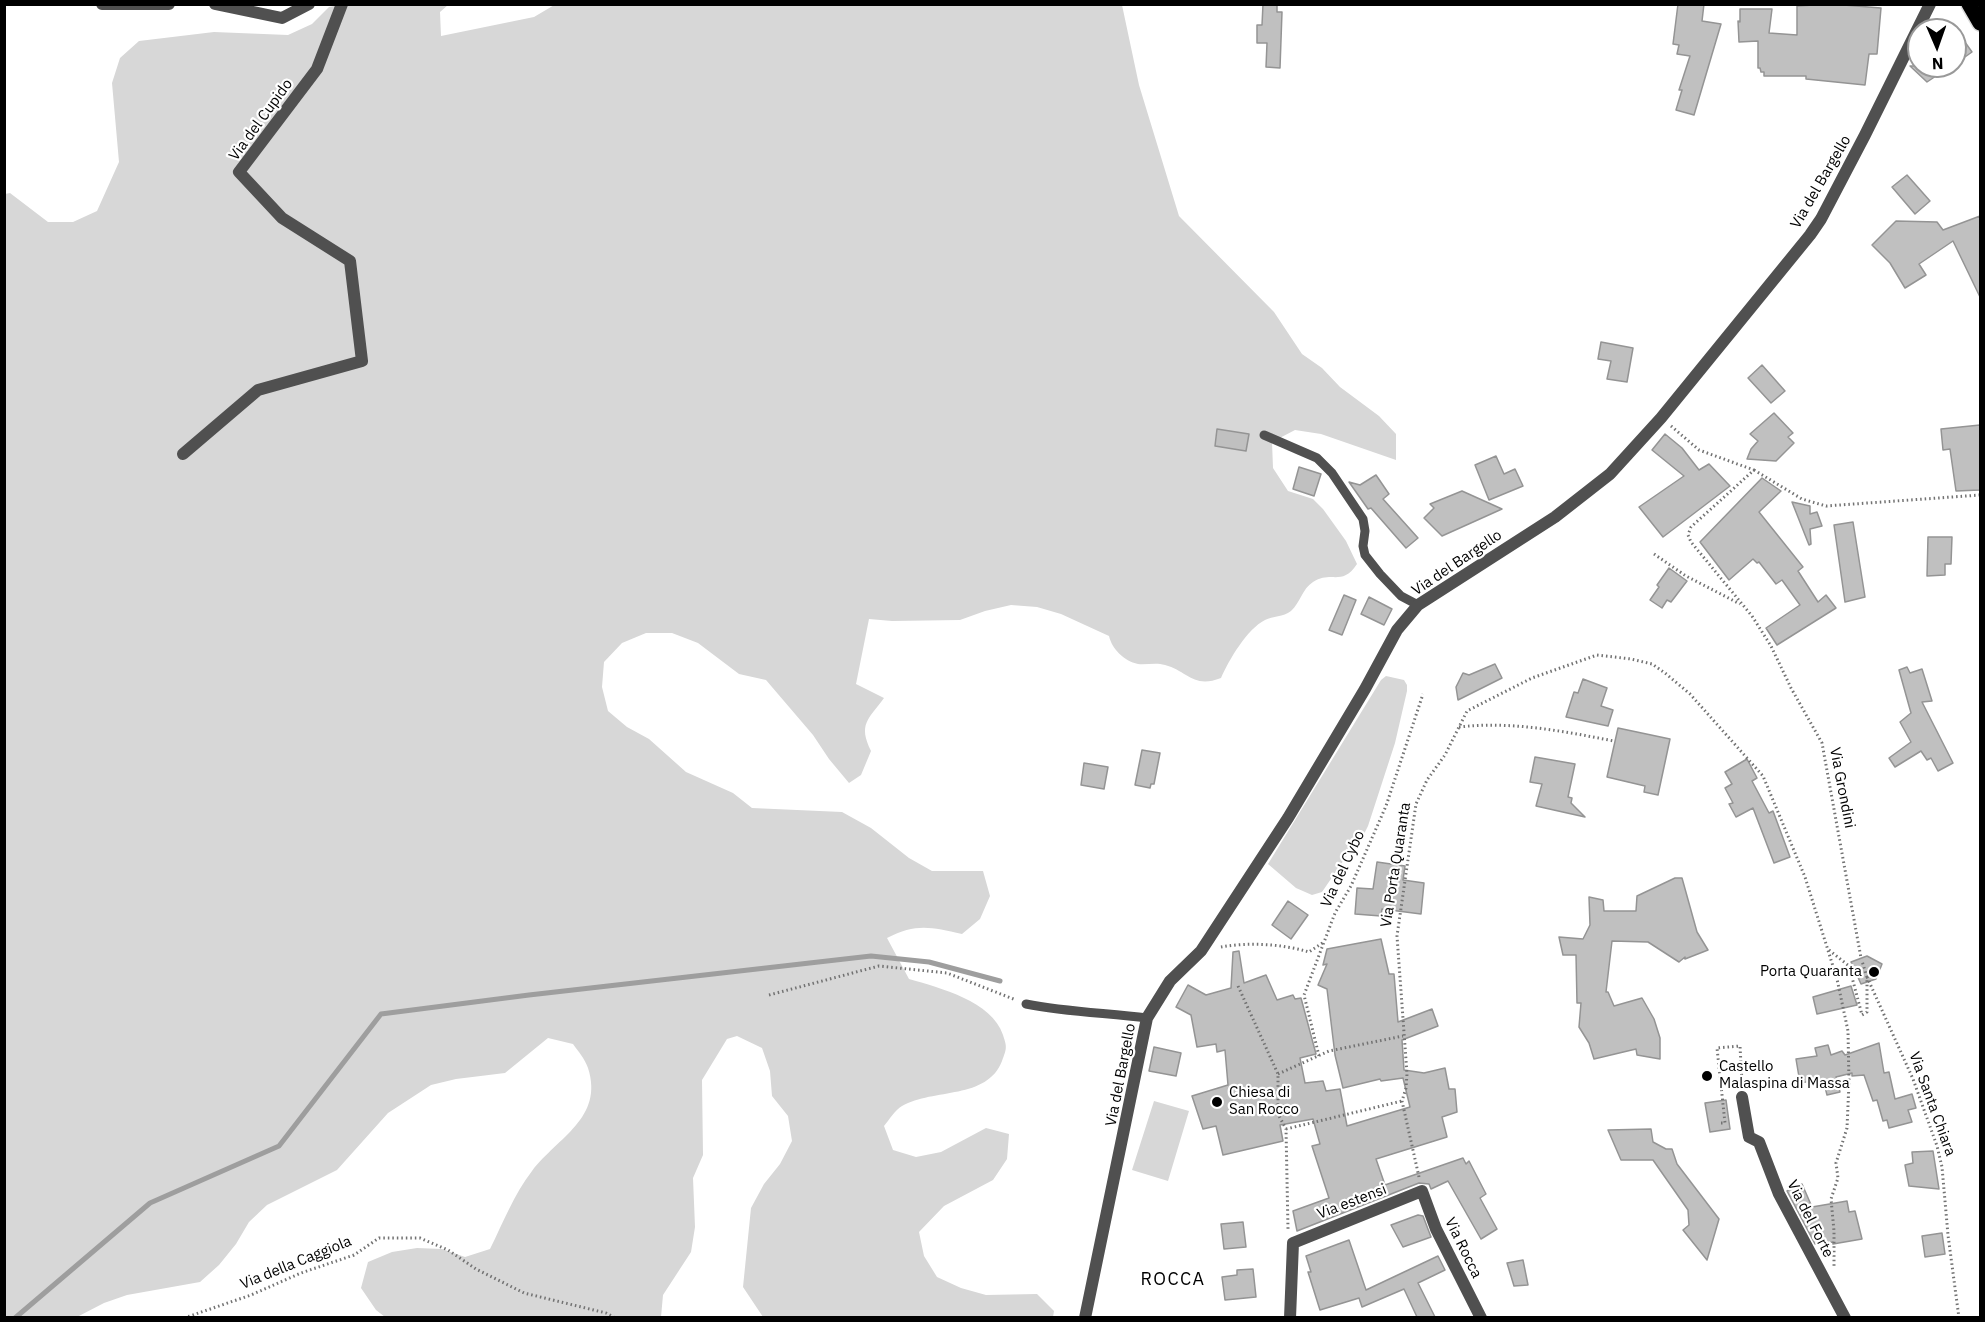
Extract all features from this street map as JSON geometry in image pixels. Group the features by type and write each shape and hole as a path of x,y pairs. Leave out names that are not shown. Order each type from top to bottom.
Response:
{"main road":[{"path":"1969,4 1980,23"}],"street":[{"path":"102,4 169,4"},
{"path":"215,4 282,18 309,4"},
{"name":"Via del Cupido","path":"183,454 258,390 362,361 350,261 282,218 239,172 317,69 342,4"},
{"name":"Via del Bargello","path":"1085,1317 1147,1018 1170,981 1202,951 1288,818 1365,690 1397,630 1418,605 1555,517 1610,474 1661,418 1821,219 1872,122 1929,4"},
{"name":"Via del Forte","path":"1742,1097 1749,1137 1760,1142 1779,1194 1845,1317"},
{"name":"Via estensi","path":"1293,1243 1422,1191"},
{"name":"Via Rocca","path":"1422,1191 1436,1229 1481,1317"},
{"path":"1290,1317 1293,1243"}],"lane":[{"path":"1264,435 1317,458 1332,473 1363,519 1365,555 1401,596 1418,605"},
{"path":"1026,1004 1060,1010 1147,1018"}],"path":[{"path":"1661,418 1699,450 1754,470 1802,499 1826,506 1980,495"},
{"name":"Via Grondini","path":"1754,470 1690,527 1688,535 1691,542 1752,616 1771,645 1791,688 1822,743 1861,959 1867,977 1867,1012 1862,1015 1849,966 1827,949"},
{"name":"Via Grondini","path":"1654,554 1686,576 1743,606"},
{"name":"Via Porta Quaranta","path":"1402,1101 1407,1074 1397,936 1416,804 1427,780 1444,755 1467,711 1495,696 1532,678 1597,655 1652,664 1690,694 1763,776 1805,877 1837,979 1848,1030 1849,1083 1847,1128 1836,1163 1838,1178 1831,1199 1834,1270"},
{"name":"Via del Cybo","path":"1319,1056 1304,995 1335,913 1351,886 1386,806 1423,694"},
{"path":"1459,728 1493,724 1536,727 1614,741"},
{"path":"1202,951 1224,946 1261,945 1309,952 1325,942"},
{"path":"769,994 879,966 947,973 1026,1004"},
{"name":"Via Santa Chiara","path":"1867,977 1912,1079 1937,1146 1942,1167 1959,1317"},
{"path":"1238,986 1278,1074 1278,1114 1286,1129 1288,1232 1293,1243"},
{"path":"1278,1074 1329,1051 1403,1036"},
{"path":"1721,1123 1725,1123 1717,1048 1740,1046 1742,1097"},
{"path":"1286,1129 1402,1101 1422,1191"},
{"name":"Via della Caggiola","path":"184,1317 251,1295 292,1276 354,1255 379,1238 420,1238 448,1250 476,1269 524,1293 615,1317"}],"shaded area":[{"path":"556,4 1122,5 1139,85 1179,216 1274,312 1302,354 1322,368 1340,387 1379,416 1396,434 1396,460 1321,434 1295,430 1272,442 1273,468 1288,491 1313,499 1323,509 1346,541 1357,564 1346,575 1326,577 1313,582 1306,588 1291,611 1258,624 1239,646 1221,678 1211,681 1191,678 1162,664 1138,664 1128,660 1119,654 1109,636 1061,614 1037,607 1011,605 960,620 869,619 856,684 884,698 869,717 865,728 871,751 861,775 849,783 813,735 766,680 739,674 698,643 672,633 646,633 622,643 604,662 602,687 608,711 627,727 649,739 686,772 733,793 752,808 842,812 871,828 909,858 932,871 983,871 990,896 980,919 962,934 915,928 887,938 909,979 964,998 988,1013 997,1023 1003,1035 1006,1048 1002,1061 995,1073 985,1082 972,1088 915,1100 902,1106 884,1126 893,1150 916,1157 941,1152 986,1128 1009,1134 1007,1159 993,1180 944,1206 919,1232 924,1256 937,1277 961,1288 986,1295 1037,1294 1054,1311 1053,1317 763,1317 743,1287 751,1208 792,1141 788,1116 772,1096 770,1071 762,1048 737,1036 727,1039 702,1080 703,1155 693,1178 695,1227 691,1252 663,1295 661,1317 385,1317 376,1310 361,1288 368,1262 392,1252 417,1248 442,1249 465,1257 490,1249 514,1199 532,1171 576,1126 590,1100 591,1085 588,1068 581,1055 573,1044 548,1038 505,1073 456,1079 431,1085 388,1113 337,1170 267,1205 249,1222 236,1244 219,1265 200,1282 127,1295 104,1303 77,1317 5,1318 5,194 10,193 48,222 73,222 97,211 119,162 112,83 120,58 139,41 214,32 288,35 312,24 329,7 339,5 448,5 440,12 441,36 534,17"},
{"path":"1386,676 1404,680 1407,691 1395,743 1368,826 1358,846 1350,851 1322,892 1312,895 1296,888 1268,864 1381,680"},
{"path":"1154,1101 1189,1111 1168,1181 1132,1170"}],"building":[{"path":"1263,4 1277,4 1277,12 1282,12 1280,68 1266,67 1267,43 1257,43 1257,25 1262,25"},
{"path":"1678,4 1704,4 1702,21 1721,24 1694,115 1676,110 1682,90 1679,90 1690,56 1677,54 1679,45 1673,44"},
{"path":"1831,4 1881,8 1877,54 1869,54 1865,85 1806,79 1806,76 1764,76 1764,72 1758,68 1758,41 1739,42 1740,9 1772,9 1769,33 1797,35 1797,6"},
{"path":"1967,45 1972,52 1967,56"},
{"path":"1907,175 1930,201 1915,214 1892,187"},
{"path":"1980,216 1980,297 1953,241 1919,264 1926,275 1905,288 1890,263 1872,245 1896,221 1937,222 1943,230"},
{"path":"1601,342 1633,348 1627,382 1607,379 1611,361 1598,359"},
{"path":"1762,365 1785,391 1771,403 1748,378"},
{"path":"1774,413 1793,433 1788,437 1794,443 1776,461 1747,459 1751,449 1758,441 1750,434"},
{"path":"1980,425 1980,490 1956,491 1950,449 1943,450 1941,429"},
{"path":"1217,429 1249,434 1246,451 1215,446"},
{"path":"1665,434 1682,448 1699,470 1709,464 1730,486 1663,537 1639,507 1684,476 1652,450"},
{"path":"1496,456 1504,474 1515,469 1523,486 1489,500 1475,465"},
{"path":"1299,467 1321,474 1314,496 1293,489"},
{"path":"1376,475 1389,494 1383,499 1418,538 1406,548 1371,508 1368,509 1349,482 1360,485"},
{"path":"1762,478 1781,491 1759,512 1803,567 1798,571 1818,602 1826,595 1836,608 1777,645 1766,628 1800,605 1782,580 1776,584 1759,562 1753,559 1729,580 1700,542"},
{"path":"1462,491 1502,509 1442,536 1424,518 1434,508 1430,504"},
{"path":"1792,502 1810,506 1810,514 1817,512 1822,526 1810,529 1811,544 1809,545"},
{"path":"1853,522 1865,597 1845,602 1834,525"},
{"path":"1928,537 1952,537 1951,564 1945,564 1945,575 1927,576"},
{"path":"1669,568 1687,581 1671,602 1667,600 1662,608 1650,600"},
{"path":"1344,595 1356,600 1342,635 1329,630"},
{"path":"1369,597 1392,609 1384,625 1361,614"},
{"path":"1495,664 1502,678 1458,700 1456,687 1463,673 1469,675"},
{"path":"1907,667 1910,673 1922,669 1932,701 1922,702 1953,763 1938,771 1931,758 1927,760 1921,751 1895,767 1889,758 1911,742 1900,722 1911,713 1899,670"},
{"path":"1583,679 1607,688 1601,706 1613,710 1608,726 1566,717 1574,692 1578,693"},
{"path":"1618,728 1670,739 1658,795 1644,792 1645,786 1607,777"},
{"path":"1142,750 1160,753 1154,784 1151,784 1150,788 1135,785"},
{"path":"1535,757 1575,764 1568,797 1572,798 1571,803 1585,817 1536,806 1542,784 1530,782"},
{"path":"1747,759 1757,778 1752,781 1769,813 1773,811 1790,857 1774,863 1753,808 1736,817 1729,804 1733,803 1725,788 1732,784 1725,772"},
{"path":"1084,763 1108,767 1104,789 1081,785"},
{"path":"1377,862 1405,866 1403,880 1424,883 1421,914 1382,909 1381,916 1355,914 1357,888 1373,889"},
{"path":"1675,878 1682,878 1697,932 1708,950 1685,959 1685,957 1679,962 1648,942 1612,941 1606,992 1614,1006 1642,998 1654,1019 1660,1038 1660,1059 1637,1055 1636,1049 1594,1059 1589,1043 1579,1027 1581,1003 1577,1003 1576,955 1563,955 1559,937 1583,939 1590,925 1589,897 1603,900 1604,911 1636,911 1637,896"},
{"path":"1288,901 1308,915 1291,939 1272,925"},
{"path":"1381,939 1389,974 1394,974 1398,1022 1432,1009 1438,1026 1402,1040 1404,1070 1424,1073 1445,1068 1449,1089 1455,1089 1457,1112 1442,1117 1447,1137 1376,1159 1385,1185 1463,1158 1466,1164 1469,1161 1486,1194 1480,1198 1497,1229 1481,1239 1448,1181 1431,1189 1429,1184 1419,1183 1297,1231 1293,1211 1329,1198 1312,1146 1320,1144 1313,1119 1280,1125 1283,1141 1223,1155 1216,1126 1203,1129 1192,1096 1228,1085 1225,1050 1217,1052 1216,1044 1197,1047 1191,1015 1176,1007 1188,985 1206,995 1231,988 1233,952 1239,951 1244,983 1266,975 1277,1000 1293,995 1295,999 1301,998 1316,1054 1300,1058 1305,1083 1323,1081 1326,1091 1340,1089 1347,1126 1410,1107 1403,1078 1381,1081 1380,1079 1343,1088 1335,1055 1327,989 1318,985 1327,964 1323,965 1327,949"},
{"path":"1867,956 1882,964 1876,979 1861,984 1851,962"},
{"path":"1851,986 1857,1005 1817,1014 1813,997"},
{"path":"1879,1043 1884,1073 1889,1072 1895,1099 1912,1094 1916,1108 1908,1110 1912,1122 1889,1128 1887,1120 1883,1121 1877,1100 1873,1101 1864,1075 1852,1076 1852,1073 1836,1077 1840,1092 1827,1095 1823,1079 1800,1083 1796,1059 1817,1056 1815,1048 1828,1045 1831,1055 1842,1051 1845,1055"},
{"path":"1154,1047 1181,1053 1176,1076 1149,1071"},
{"path":"1726,1100 1730,1129 1710,1132 1705,1103"},
{"path":"1651,1129 1653,1142 1666,1149 1672,1149 1677,1164 1719,1219 1707,1260 1683,1230 1689,1225 1688,1210 1653,1160 1621,1160 1608,1130"},
{"path":"1933,1151 1939,1189 1909,1186 1905,1165 1913,1163 1912,1152"},
{"path":"1802,1184 1812,1207 1847,1201 1849,1212 1855,1211 1862,1239 1833,1244 1833,1242 1815,1244 1787,1191"},
{"path":"1418,1215 1423,1216 1431,1237 1403,1247 1391,1225"},
{"path":"1243,1222 1246,1247 1224,1249 1221,1224"},
{"path":"1942,1233 1945,1254 1925,1257 1922,1236"},
{"path":"1349,1240 1366,1290 1438,1256 1445,1270 1418,1283 1435,1317 1417,1317 1404,1289 1362,1307 1359,1298 1320,1310 1308,1272 1311,1272 1306,1256"},
{"path":"1523,1260 1528,1285 1514,1286 1507,1263"},
{"path":"1253,1269 1256,1297 1225,1300 1222,1277 1237,1275 1237,1270"}],"waterway":[{"path":"15,1318 150,1203 279,1146 381,1014 871,956 929,962 1000,981"}],"place":[{"name":"Porta Quaranta","path":"1874,972"},
{"name":"Castello Malaspina di Massa","path":"1707,1076"},
{"name":"Chiesa di San Rocco","path":"1217,1102"}],"district":[{"name":"ROCCA","path":"1173,1280"}]}
